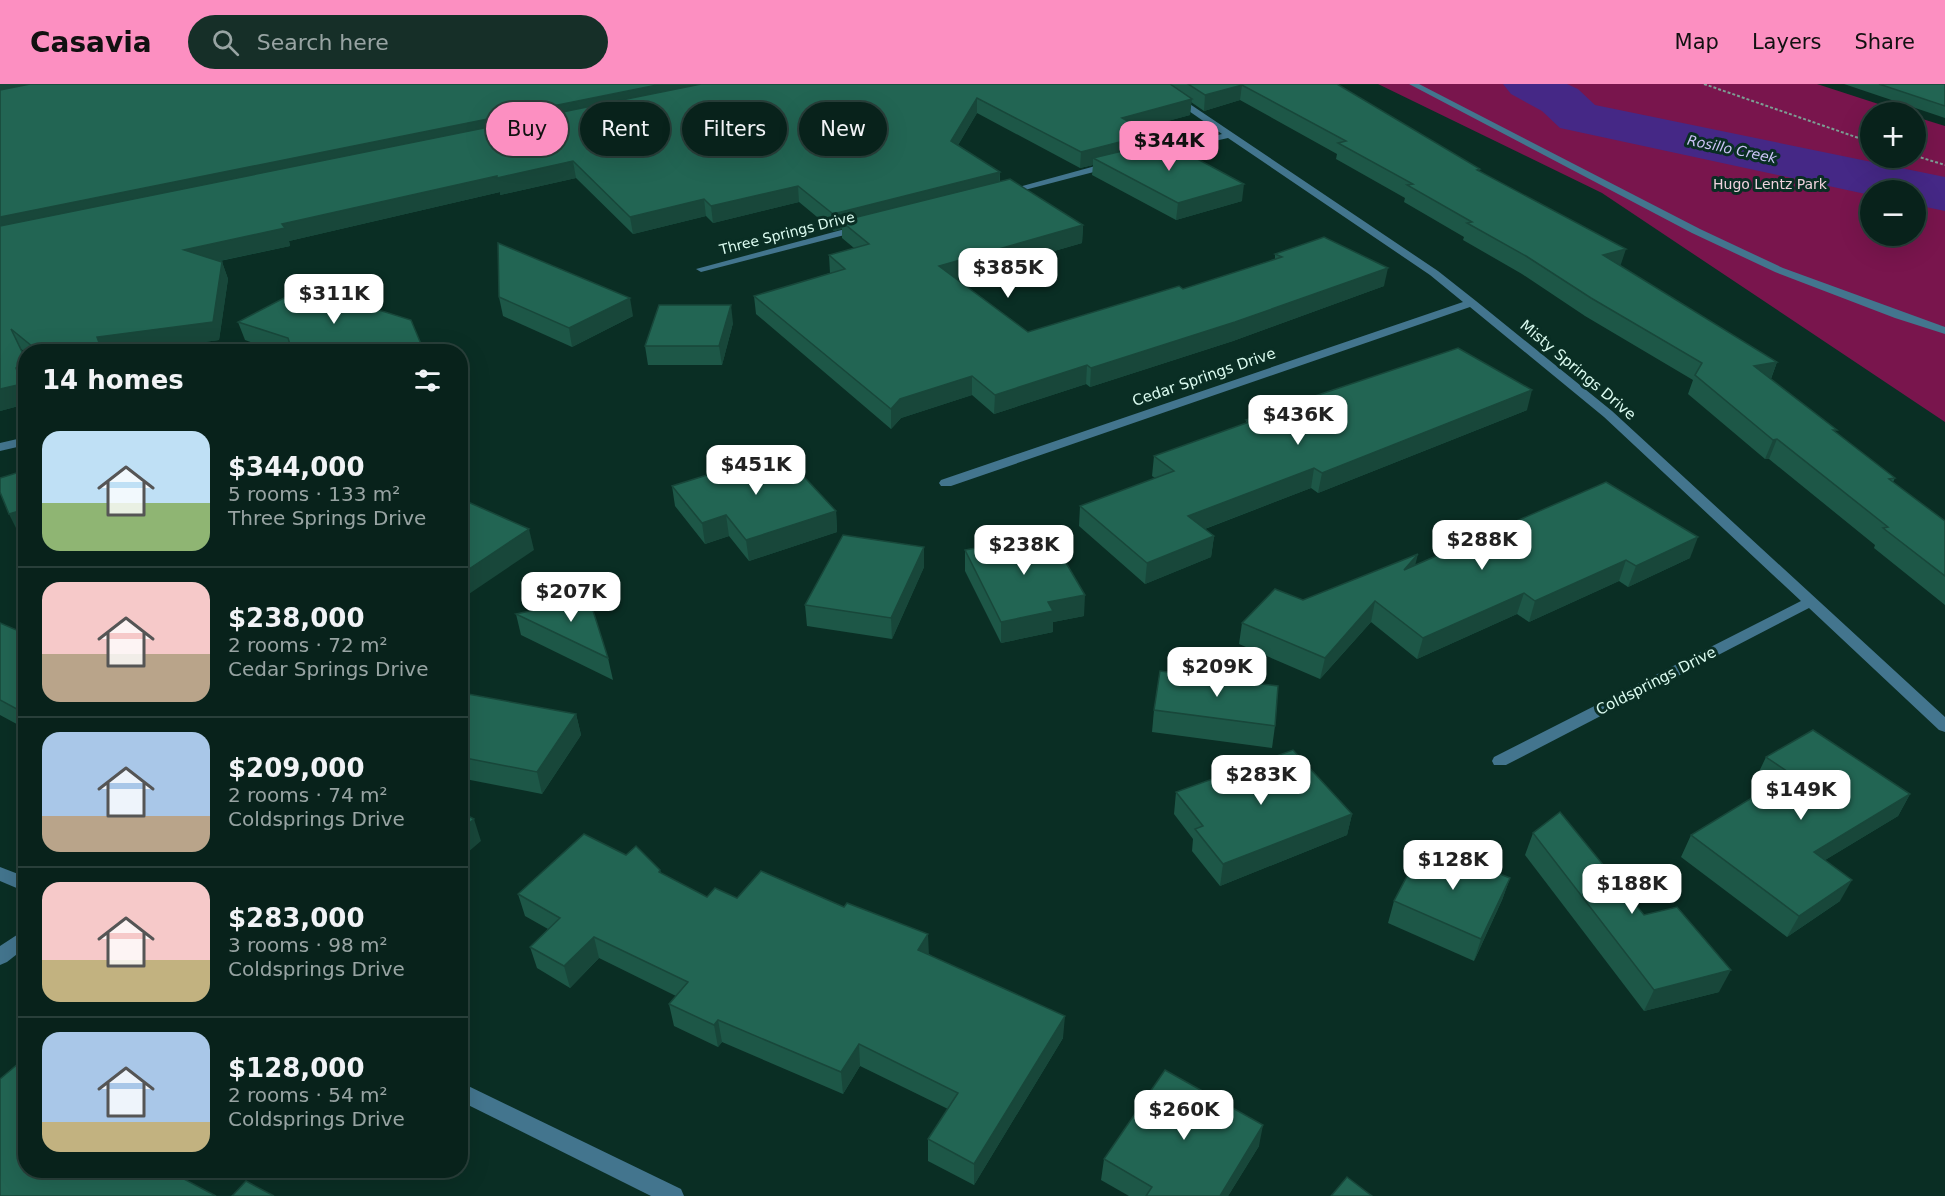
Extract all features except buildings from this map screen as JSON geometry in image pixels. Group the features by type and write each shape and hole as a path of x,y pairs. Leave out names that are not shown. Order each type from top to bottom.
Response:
{"street":[{"name":"Misty Springs Drive","path":"1154,84 1434,273 1472,303 1608,414 1945,726"},
{"path":"1413,84 1696,231 1769,265 1899,316 1945,331"},
{"path":"1149,155 1229,135"},
{"path":"999,193 1126,161"},
{"name":"Three Springs Drive","path":"700,269 873,225"},
{"name":"Cedar Springs Drive","path":"946,483 1472,303"},
{"path":"0,447 18,443"},
{"name":"Coldsprings Drive","path":"1500,761 1812,601"},
{"path":"0,874 18,882"},
{"path":"0,957 18,942"},
{"path":"468,1095 673,1196"}],"path":[{"path":"1704,84 1860,139"},
{"path":"1926,159 1945,165"}],"green space":[{"name":"Hugo Lentz Park","path":"1378,84 1817,84 1872,102 1860,102 1860,168 1926,168 1926,120 1945,126 1945,422 1602,193"}],"waterway":[{"name":"Rosillo Creek","path":"1528,84 1560,100 1578,117 1945,194"}]}
